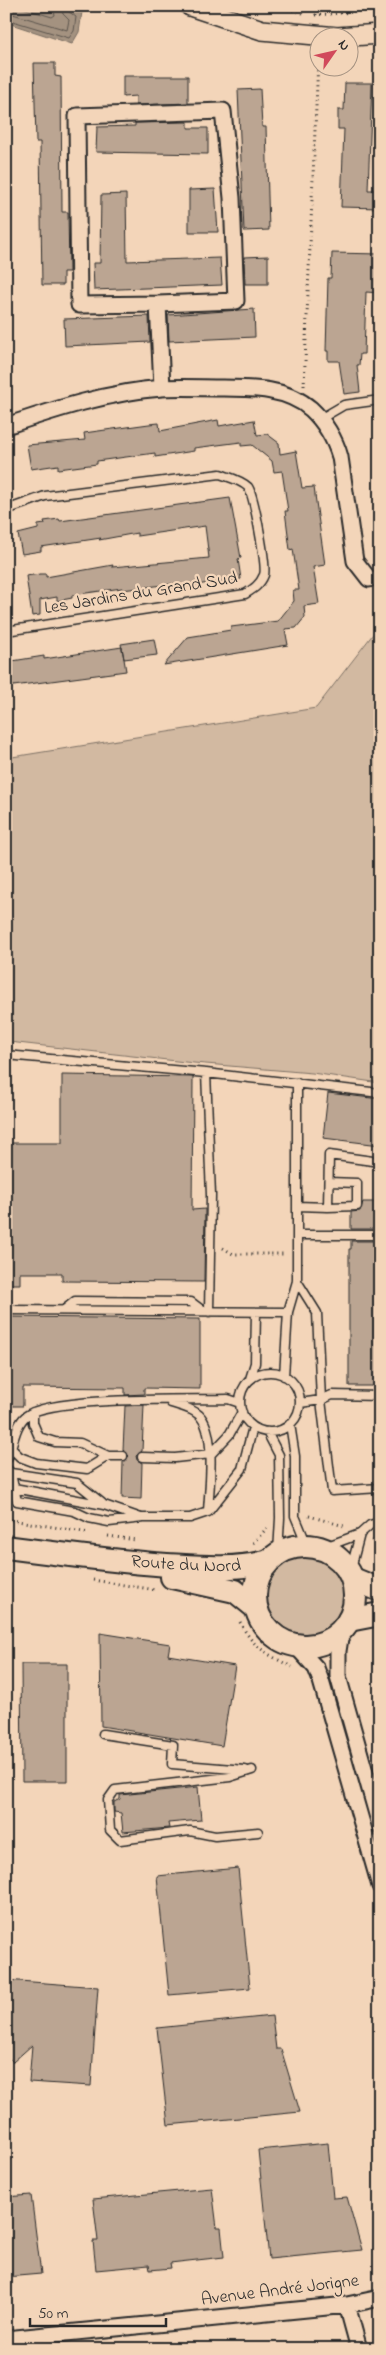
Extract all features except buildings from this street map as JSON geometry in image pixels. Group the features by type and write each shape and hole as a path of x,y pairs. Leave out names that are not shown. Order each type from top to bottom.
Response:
{"main road":[{"path":"380,1590 351,1576 333,1553 315,1546 292,1546 272,1558 255,1584 247,1613 260,1619 271,1633 285,1642 296,1646 320,1644 345,1626 380,1614"},
{"name":"Route du Nord","path":"6,1547 105,1561 224,1587 234,1591 247,1613"},
{"name":"Route du Nord","path":"105,1561 235,1569 272,1558"},
{"path":"345,1626 355,1600 351,1576"}],"street":[{"path":"190,6 262,30 337,36 380,34"},
{"path":"223,111 232,198 236,302 158,304 79,305 77,116 223,111"},
{"path":"158,304 162,388"},
{"path":"6,426 47,412 120,394 162,388 263,388 286,395 303,404 320,419 336,442 340,457 355,561 369,579"},
{"path":"345,1626 338,1650 338,1676 380,1825"},
{"path":"296,1646 316,1668 321,1681 380,1886"},
{"name":"Avenue André Jorigne","path":"6,2339 347,2305 380,2298"},
{"path":"347,2305 359,2349"}],"lane":[{"path":"320,419 344,405 380,400"},
{"name":"Les Jardins du Grand Sud","path":"6,510 45,496 220,474 237,480 247,487 254,503 265,573 258,585 245,594 6,631"},
{"path":"6,1055 206,1073 380,1093"},
{"path":"206,1073 212,1247 206,1312"},
{"path":"284,1376 288,1312 297,1281 296,1083"},
{"path":"328,1207 329,1155 380,1162"},
{"path":"297,1206 357,1206 357,1183 329,1182"},
{"path":"297,1235 380,1235"},
{"path":"297,1281 317,1314 321,1400 332,1491 380,1488"},
{"path":"6,1310 288,1312"},
{"path":"250,1379 267,1372 284,1376 296,1387 300,1403 299,1411 290,1424 275,1432 267,1432 253,1427 242,1412 241,1394 250,1379 255,1363 256,1312"},
{"path":"300,1403 321,1400 332,1395 380,1396"},
{"path":"6,1461 19,1426 25,1417 33,1412 55,1405 228,1399 240,1403"},
{"path":"162,1401 186,1408 199,1415 205,1424 211,1454 208,1512"},
{"path":"33,1412 33,1423 39,1437 55,1442 80,1443 108,1456 123,1456"},
{"path":"142,1457 175,1458 211,1454 229,1435 242,1412"},
{"path":"290,1424 295,1456 295,1516 315,1546 360,1534 370,1525 380,1522"},
{"path":"104,1505 77,1483 8,1471 17,1501 74,1512 109,1522 143,1518 190,1518 208,1512 242,1469 253,1427"},
{"path":"267,1432 279,1455 280,1518 272,1558"},
{"path":"12,1449 20,1457 36,1463 87,1469 108,1456"},
{"path":"14,1488 104,1505 143,1518"},
{"path":"351,1576 360,1534"},
{"path":"103,1734 173,1745 172,1764 252,1770 230,1776 115,1790 108,1800 110,1830 115,1837 120,1840 190,1831 215,1836 258,1832"}],"path":[{"path":"278,6 309,15 380,10"},
{"path":"303,404 317,78"},
{"path":"212,1247 220,1247 234,1254 297,1254"},
{"path":"303,1515 349,1527"},
{"path":"6,1519 91,1533"},
{"path":"249,1545 256,1542 270,1525"},
{"path":"101,1535 139,1541"},
{"path":"373,1541 380,1552"},
{"path":"247,1613 254,1644 264,1653 299,1671"}],"shaded area":[{"path":"380,625 380,1083 312,1073 194,1063 9,1042 6,758 316,708"},
{"path":"305,1556 320,1559 333,1568 342,1581 345,1596 342,1611 333,1624 320,1633 305,1636 290,1633 277,1624 268,1611 265,1596 268,1581 277,1568 290,1559"}],"water":[{"path":"6,6 67,6 82,12 79,32 72,44 8,23"}]}
